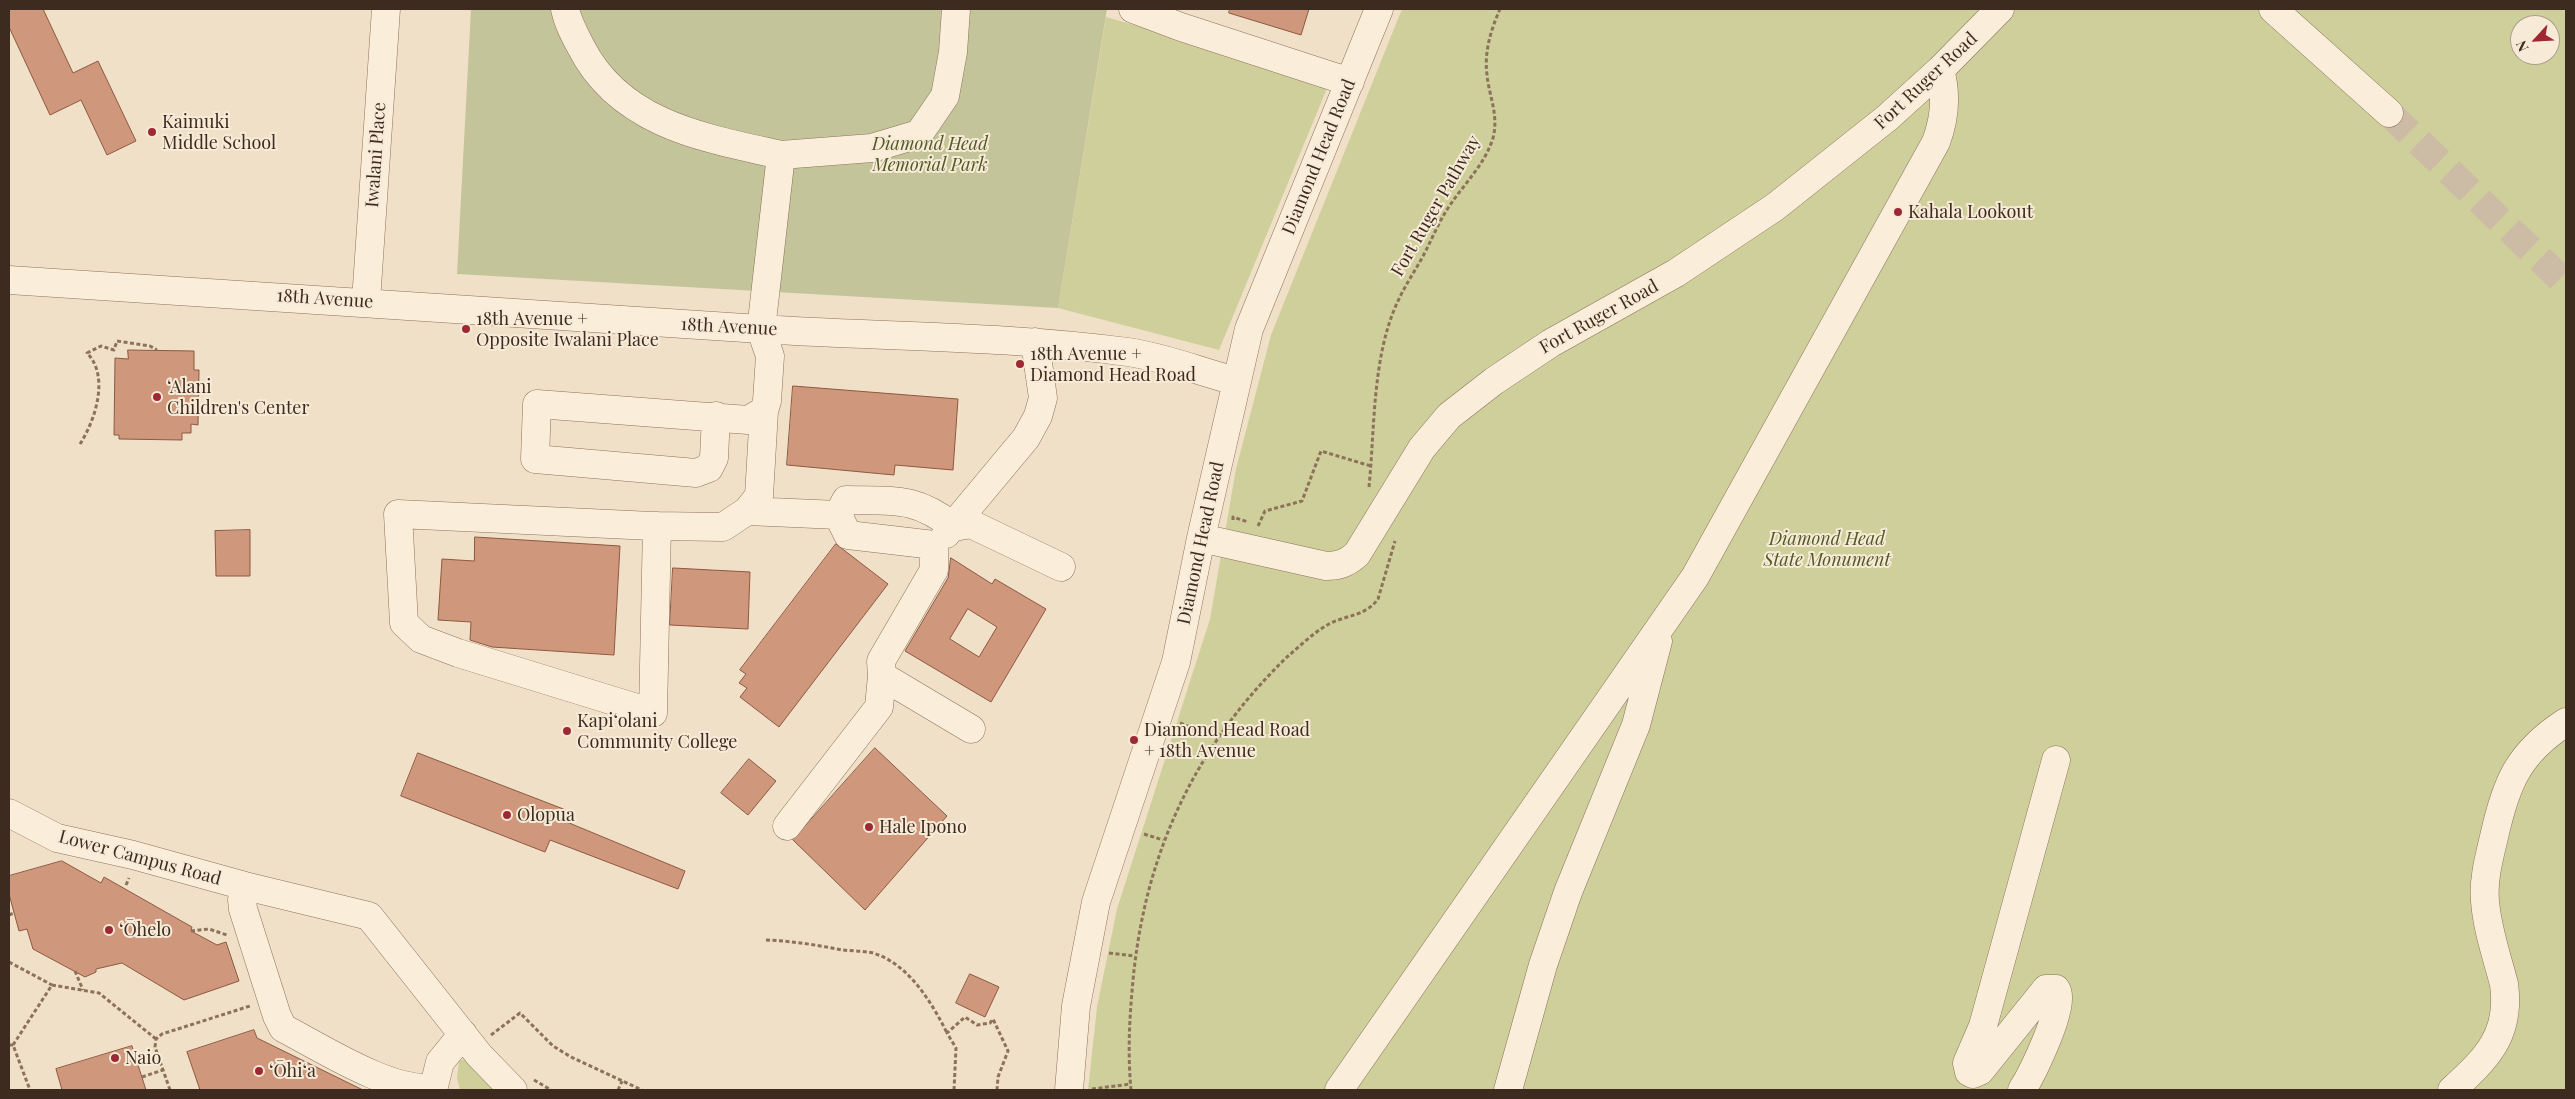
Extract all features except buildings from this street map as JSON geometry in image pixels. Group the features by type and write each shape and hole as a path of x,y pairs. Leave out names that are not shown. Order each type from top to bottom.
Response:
{"street":[{"name":"Iwalani Place","path":"366,301 386,9"},
{"path":"565,9 568,22 590,65 623,100 661,122 706,139 781,155 872,148 919,134 945,96 954,52 956,9"},
{"path":"1133,9 1183,18 1350,82"},
{"name":"Diamond Head Road","path":"1075,1090 1076,1006 1096,902 1176,662 1236,381 1254,314 1380,9"},
{"name":"Fort Ruger Road","path":"1201,538 1326,566 1335,566 1351,560 1357,554 1422,448 1454,412 1494,381 1551,343 1676,273 1775,207 1888,118 1940,70 2000,9"},
{"path":"2273,9 2388,114"},
{"path":"1339,1090 1695,577 1936,142 1944,115 1945,100 1940,70"},
{"path":"657,526 653,712 458,653 421,639 404,623 398,514 657,526 723,527 747,511 759,496 764,412 767,401 770,356 762,330 781,155"},
{"name":"18th Avenue","path":"9,280 366,301 465,310 762,330 1035,342 1132,353 1236,381"},
{"path":"838,516 848,536 934,545 954,527 1026,438 1038,416 1043,398 1035,342"},
{"path":"716,416 714,458 709,468 696,473 535,459 537,404 716,416 748,420 764,412"},
{"path":"838,516 846,500 907,501 937,513 954,527 971,524 1061,567"},
{"path":"747,511 838,516"},
{"path":"787,826 878,707 882,676 881,661 934,570 934,545"},
{"path":"1508,1090 1540,974 1568,892 1636,725 1660,629"},
{"path":"882,676 971,729"},
{"path":"2452,1090 2485,1058 2500,1034 2503,1021 2504,984 2485,901 2486,872 2503,798 2515,770 2526,755 2538,742 2566,722"},
{"path":"2022,1090 2038,1062 2050,1034 2059,997 2056,989 2046,989 1980,1071 1973,1074 1969,1072 1967,1063 1983,1026 2056,760"},
{"name":"Lower Campus Road","path":"9,814 57,838 133,855 245,886 369,916 476,1035 479,1055 513,1090"},
{"name":"Lower Campus Road","path":"245,886 242,900 243,909 283,1028 392,1083 415,1088 433,1088 440,1062 476,1035"}],"path":[{"name":"Fort Ruger Pathway","path":"1368,494 1379,368 1383,345 1394,309 1441,218 1475,171 1492,139 1494,109 1488,87 1486,62 1489,37 1500,9"},
{"path":"80,444 91,427 99,390 96,374 87,353 102,346 114,350 117,341 150,346 157,350"},
{"path":"1228,545 1233,517 1259,526 1265,511 1302,501 1321,451 1371,466"},
{"path":"1131,1090 1130,1011 1136,956 1146,899 1163,840 1197,770 1217,738 1245,702 1289,656 1324,627 1364,612 1374,605 1378,599 1396,534"},
{"path":"1187,726 1217,738"},
{"path":"1147,835 1163,840"},
{"path":"9,915 14,913"},
{"path":"766,940 804,943 873,954 888,961 909,976 926,994 956,1048 954,1090"},
{"path":"1119,954 1136,956"},
{"path":"9,962 52,985 99,993 156,1039"},
{"path":"75,971 83,990"},
{"path":"30,1090 11,1045 52,985"},
{"path":"156,1039 162,1034 258,1003"},
{"path":"476,1035 520,1013 553,1046 602,1074 642,1090"},
{"path":"947,1033 965,1017 976,1025 990,1023 993,1019 1008,1051 998,1077 997,1090"},
{"path":"156,1039 156,1047 170,1090"},
{"path":"142,1077 163,1070"},
{"path":"618,1090 622,1081"},
{"path":"1075,1090 1131,1084"}],"green space":[{"name":"Diamond Head Memorial Park","path":"471,9 1107,9 1058,308 457,274"},
{"name":"Diamond Head State Monument","path":"1402,9 2566,9 2566,1090 1088,1090 1097,1007 1117,909 1210,619 1236,469 1271,335"},
{"path":"1106,17 1330,81 1219,350 1058,308"},
{"path":"467,1058 500,1090 460,1090 457,1078 459,1061"}],"tunnel":[{"path":"2389,113 2566,284"}],"place":[{"name":"Kaimuki Middle School","path":"152,132"},
{"name":"Kahala Lookout","path":"1898,212"},
{"name":"18th Avenue + Opposite Iwalani Place","path":"466,329"},
{"name":"18th Avenue + Diamond Head Road","path":"1020,364"},
{"name":"‘Alani Children's Center","path":"157,397"},
{"name":"Kapi‘olani Community College","path":"567,731"},
{"name":"Diamond Head Road + 18th Avenue","path":"1134,740"},
{"name":"Olopua","path":"507,815"},
{"name":"Hale Ipono","path":"869,827"},
{"name":"‘Ōhelo","path":"109,930"},
{"name":"Naio","path":"115,1058"},
{"name":"‘Ōhi‘a","path":"259,1071"}]}
